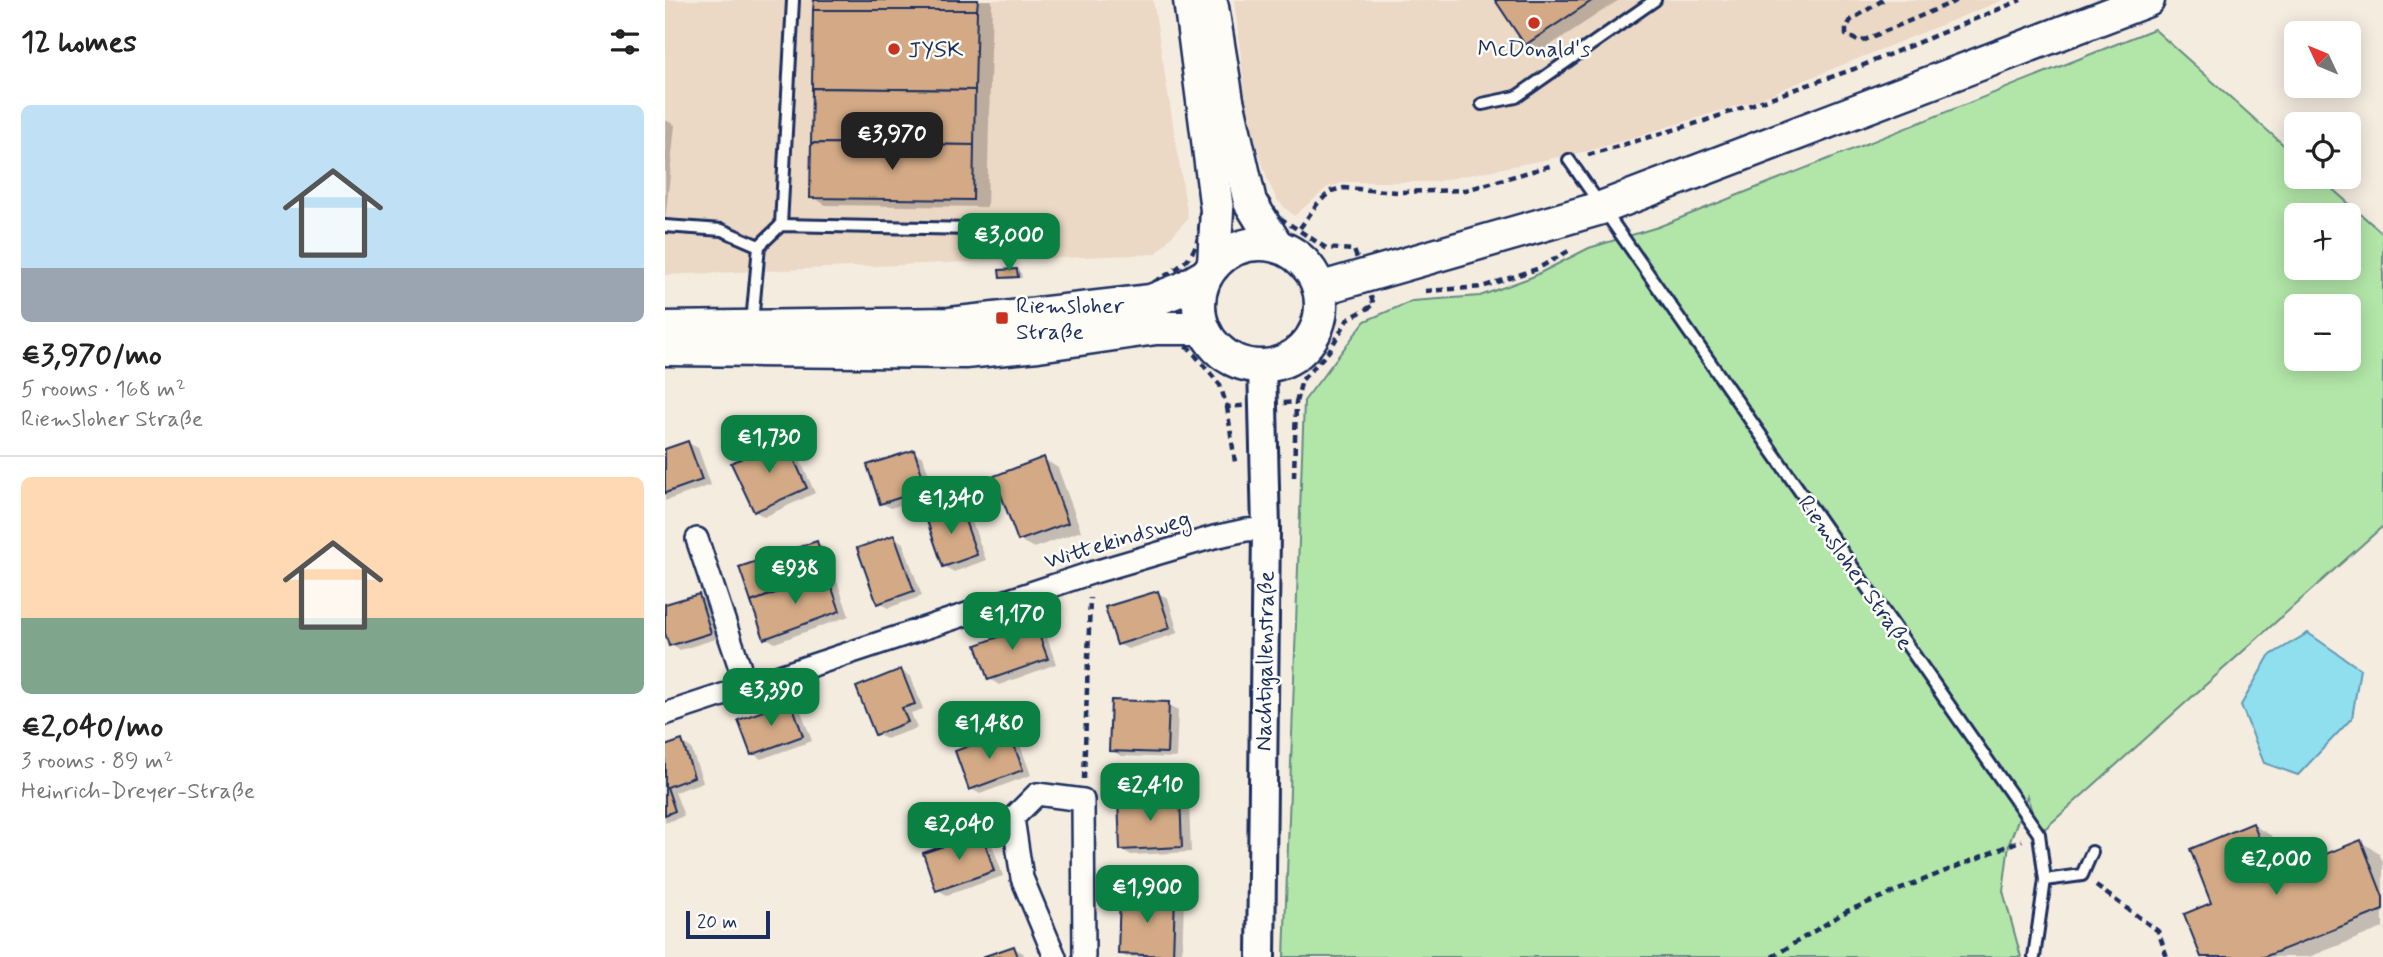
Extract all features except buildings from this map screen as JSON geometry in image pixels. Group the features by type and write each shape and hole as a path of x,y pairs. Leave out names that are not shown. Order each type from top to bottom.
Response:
{"main road":[{"path":"1190,0 1217,210 1210,269 1198,301 1203,328 1209,340 1230,358 1243,364 1262,365 1283,361 1306,346 1319,321 1319,289 1310,269 1288,237 1250,202 1227,100 1211,0"},
{"path":"1319,289 1369,291 1601,208 2148,0"},
{"path":"665,349 965,352 1038,345 1154,314 1236,248 1288,237"},
{"path":"665,328 950,324 1154,314 1203,328"}],"street":[{"name":"Nachtigallenstraße","path":"1261,957 1266,529 1262,365"},
{"name":"Wittekindsweg","path":"665,713 1091,573 1214,537 1266,529"},
{"path":"697,539 746,686"},
{"path":"1055,957 1022,878 1013,818 1037,794 1083,800 1084,957"}],"lane":[{"path":"752,328 759,246 781,225 793,0"},
{"path":"1482,104 1516,97 1655,0"},
{"name":"Riemsloher Straße","path":"1569,160 2039,834 2045,880 2034,957"},
{"path":"781,225 1021,230"},
{"path":"665,226 722,230 759,246"},
{"path":"2045,880 2082,875 2092,852"}],"path":[{"path":"1883,0 1851,20 1846,28 1846,35 1860,42 1871,39 1958,0"},
{"path":"1288,237 1331,191 1344,188 1398,192 1466,190 1704,121 1854,69 2021,0"},
{"path":"1288,237 1267,198 1200,214 1200,238 1191,254 1176,270 1154,282 1157,341 1178,342 1190,349 1220,385 1227,407 1296,402 1302,380 1329,351 1369,291"},
{"path":"1288,237 1326,248 1354,250 1369,291 1386,301"},
{"path":"1423,291 1482,287 1537,269 1573,248"},
{"path":"1083,800 1091,573"},
{"path":"1772,957 1847,911 2039,834"},
{"path":"2082,875 2158,932 2167,957"}],"shaded area":[{"path":"665,0 1153,0 1188,218 1156,254 665,275"},
{"path":"1234,0 2003,0 1756,100 1588,151 1434,182 1346,182 1328,187 1294,216 1277,200 1267,179 1248,116"}],"green space":[{"path":"2154,29 2284,145 2284,189 2332,189 2348,203 2284,203 2284,280 2361,280 2361,214 2383,234 2383,526 2039,834 2027,796 2009,844 2003,891 2021,957 1284,957 1304,401 1365,321 1412,301 1480,296 1532,277 1589,248 1658,227"}],"water":[{"path":"2308,633 2360,669 2352,718 2298,775 2264,763 2241,705 2269,656"}],"place":[{"name":"McDonald's","path":"1534,23"},
{"name":"JYSK","path":"894,49"},
{"name":"Riemsloher Straße","path":"1002,318"}]}
